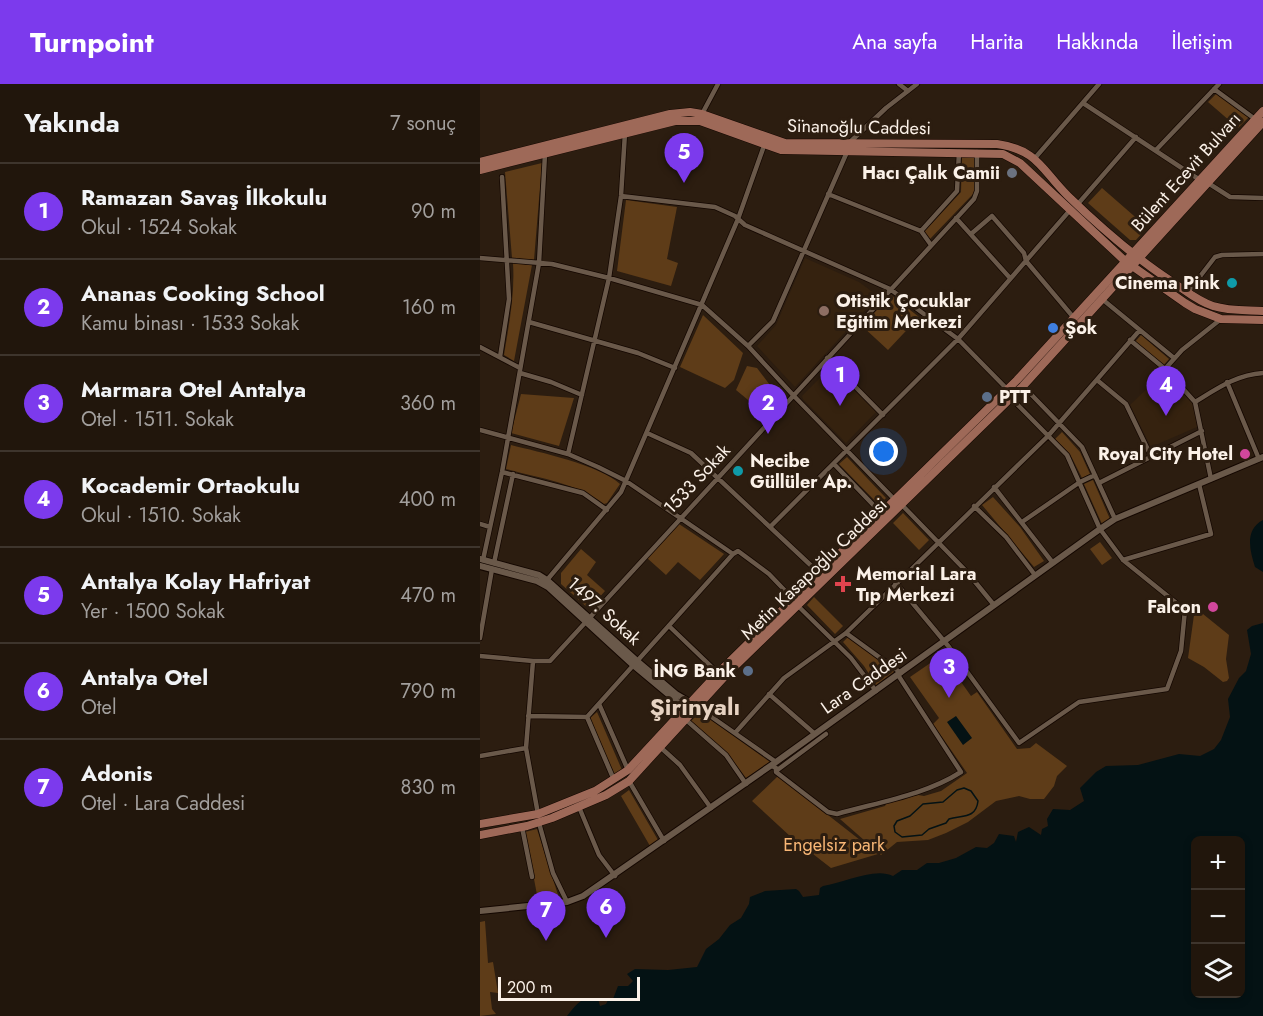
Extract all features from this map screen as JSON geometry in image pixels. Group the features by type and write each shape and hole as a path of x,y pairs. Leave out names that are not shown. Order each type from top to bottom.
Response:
{"main road":[{"name":"Bülent Ecevit Bulvarı","path":"1129,264 1261,122 1263,111"},
{"name":"Si̇nanoğlu Caddesi","path":"480,162 670,114 690,112 702,114 766,141"},
{"name":"Si̇nanoğlu Caddesi","path":"480,170 625,133 688,120 766,141 847,148 1003,154 1012,157 1135,256 1201,301 1232,310 1263,311"},
{"name":"Si̇nanoğlu Caddesi","path":"847,148 997,144 1020,149 1035,158 1074,207 1129,264 1195,309 1221,319"},
{"name":"Metin Kasapoğlu Caddesi","path":"480,824 538,819 579,807 629,781 690,710 718,673 1011,398 1102,299 1129,264"},
{"name":"Metin Kasapoğlu Caddesi","path":"480,835 522,827 614,780 628,770 795,602 819,573 881,513 898,503 1074,318 1129,264"},
{"path":"1221,319 1263,320"}],"street":[{"path":"702,114 718,84"},
{"path":"899,84 908,91"},
{"path":"748,346 773,321 847,148 886,108 917,84"},
{"path":"1035,158 1099,84"},
{"path":"1156,150 1219,84"},
{"path":"1214,89 1261,122"},
{"path":"1083,103 1230,197 1263,198"},
{"path":"568,454 609,278 621,196 625,133"},
{"path":"770,527 958,339 1136,137"},
{"path":"547,580 621,492 738,219 766,141"},
{"path":"921,231 957,191 959,152"},
{"name":"1533 Sokak","path":"533,661 550,661 957,218 977,195 977,152"},
{"path":"481,565 502,472 539,263 545,154"},
{"path":"500,357 509,299 502,177"},
{"path":"828,194 921,231 931,245"},
{"path":"621,196 715,207 731,214 745,225 890,289 958,339 1008,389"},
{"path":"971,234 992,216 1074,318"},
{"path":"957,218 1010,278"},
{"path":"1188,292 1215,257 1263,254"},
{"path":"480,258 539,263 609,278 702,305 748,346 847,451 967,572 994,605"},
{"path":"1102,299 1174,358"},
{"path":"1165,369 1174,358 1221,319"},
{"path":"529,322 638,353 675,368"},
{"path":"735,733 784,678 846,633 937,541 1048,436 1138,330"},
{"path":"1130,340 1165,369 1195,402 1212,479"},
{"path":"480,347 520,370 582,395"},
{"path":"827,358 883,415"},
{"path":"1195,402 1239,376 1263,373"},
{"path":"1097,380 1126,404 1151,456"},
{"path":"1227,382 1261,458"},
{"path":"1023,386 1082,447 1115,519"},
{"path":"895,582 944,641 1019,743 1080,702 1167,690 1181,651 1185,610 1123,560 1100,529 1067,455 1011,398"},
{"path":"480,430 568,454 626,481 733,554"},
{"path":"1099,483 1202,431"},
{"path":"647,434 690,452 819,573"},
{"name":"Lara Caddesi","path":"480,911 567,902 583,896 774,766 815,734 1115,519 1261,458"},
{"path":"834,464 881,513"},
{"path":"502,472 584,493 607,510"},
{"path":"480,638 513,474"},
{"path":"1022,522 1080,482 1095,475"},
{"path":"1123,560 1211,534 1199,484"},
{"path":"994,487 1053,563"},
{"path":"974,506 1006,537 1035,575"},
{"path":"480,524 490,527"},
{"path":"528,716 587,717 738,551 750,558 795,602 850,658 876,691"},
{"name":"1497. Sokak","path":"481,565 547,580 586,620"},
{"name":"1497. Sokak","path":"493,566 542,583 634,663 676,694 690,710"},
{"path":"669,626 718,673"},
{"path":"690,710 735,733 828,812 837,814 926,790 961,772 899,674 846,633"},
{"path":"480,656 533,661 526,748 538,819 553,873 567,902"},
{"path":"770,694 815,734"},
{"path":"599,704 628,770"},
{"path":"690,710 746,784"},
{"path":"587,717 614,780"},
{"path":"774,766 826,734"},
{"path":"659,746 680,765 711,808"},
{"path":"480,756 526,748"},
{"path":"629,781 664,841"},
{"path":"579,807 599,855 615,876"},
{"path":"522,827 532,877"}],"shaded area":[{"name":"Otistik Çocuklar Eğitim Merkezi","path":"805,258 859,282 878,296 795,387 757,346 776,325"},
{"path":"831,367 876,412 846,443 802,396"},
{"path":"1163,373 1194,404 1197,427 1151,447 1130,405"},
{"path":"1263,520 1263,572 1255,567 1250,541 1253,529"},
{"path":"1263,623 1263,1016 567,1016 580,1002 588,998 598,999 600,1006 606,1004 609,998 613,999 618,986 628,986 633,981 627,974 635,969 668,970 697,967 706,949 719,939 730,925 741,918 749,904 750,897 765,891 796,889 803,897 819,895 820,888 823,886 868,874 893,876 902,870 917,870 927,863 939,863 956,858 976,847 987,848 994,843 999,834 1014,836 1016,842 1018,832 1029,827 1041,835 1042,829 1048,826 1047,819 1053,809 1070,810 1084,801 1080,788 1096,772 1106,766 1138,765 1179,754 1200,756 1214,749 1221,740 1230,717 1228,699 1239,678 1246,671 1251,654 1247,630"},
{"path":"956,716 972,738 963,745 947,722"}],"green space":[{"path":"1218,92 1249,117 1238,128 1208,102"},
{"path":"962,155 974,155 974,193 930,239 924,232 961,192"},
{"path":"542,163 534,260 512,258 505,172"},
{"path":"1102,188 1141,222 1144,231 1136,240 1130,240 1088,203"},
{"path":"626,200 677,207 667,259 678,263 671,286 617,271"},
{"path":"513,263 532,265 514,361 504,355 510,321"},
{"path":"891,295 919,317 888,350 862,326"},
{"path":"703,315 743,353 734,380 725,388 680,367"},
{"path":"1141,335 1169,359 1163,366 1135,342"},
{"path":"747,366 757,368 776,393 759,409 736,390"},
{"path":"521,394 574,398 559,446 511,433"},
{"path":"1062,432 1080,452 1090,474 1082,478 1070,454 1055,439"},
{"path":"511,445 584,465 611,477 620,484 604,504 569,486 506,469"},
{"path":"847,457 886,498 879,505 839,464"},
{"path":"1093,480 1110,519 1102,524 1084,484"},
{"path":"993,497 1020,527 1044,561 1034,567 982,505"},
{"path":"903,513 929,540 919,550 893,523"},
{"path":"679,524 724,554 700,580 678,562 666,575 647,558"},
{"path":"1100,542 1112,558 1102,565 1090,549"},
{"path":"581,549 596,562 587,575 605,591 589,609 561,584 561,573"},
{"path":"814,597 843,626 835,634 807,605"},
{"path":"1200,613 1229,635 1226,659 1229,678 1227,681 1223,682 1188,658 1194,615"},
{"path":"848,637 895,671 876,685 864,666 843,642"},
{"path":"942,655 971,696 977,692 1017,749 1030,748 1036,743 1067,766 1057,776 1054,786 1044,799 1019,796 996,801 968,822 946,833 928,840 897,842 881,855 840,819 885,806 887,802 941,791 967,773 933,724 939,718 910,677"},
{"path":"597,712 622,770 614,774 590,718"},
{"path":"700,712 770,762 746,778 728,754 691,721"},
{"name":"Engelsiz park","path":"778,776 878,854 831,868 791,837 752,801"},
{"path":"629,790 658,840 650,846 621,796"},
{"path":"537,829 559,898 538,900 525,832"},
{"path":"485,921 488,963 493,962 498,993 490,992 492,1009 496,1014 480,1016 480,922"}],"waterway":[{"path":"964,788 971,791 978,801 977,807 971,814 949,819 946,823 929,829 922,835 902,837 895,832 894,826 897,821 910,816 923,804 943,802 957,790 964,788"}],"place":[{"name":"Hacı Çalık Camii","path":"1012,173"},
{"name":"Antalya Kolay Hafriyat","path":"684,183"},
{"name":"Cinema Pink","path":"1232,283"},
{"name":"Otistik Çocuklar Eğitim Merkezi","path":"824,311"},
{"name":"Şok","path":"1053,328"},
{"name":"PTT","path":"987,397"},
{"name":"Ramazan Savaş İlkokulu","path":"840,406"},
{"name":"Kocademir Ortaokulu","path":"1166,416"},
{"name":"Ananas Cooking School","path":"768,434"},
{"name":"Royal City Hotel","path":"1245,454"},
{"name":"Necibe Güllüler Ap.","path":"738,471"},
{"name":"Memorial Lara Tıp Merkezi","path":"843,584"},
{"name":"Falcon","path":"1213,607"},
{"name":"İNG Bank","path":"748,671"},
{"name":"Marmara Otel Antalya","path":"949,698"},
{"name":"Antalya Otel","path":"606,938"},
{"name":"Adonis","path":"546,941"}],"district":[{"name":"Şirinyalı","path":"695,706"}]}
